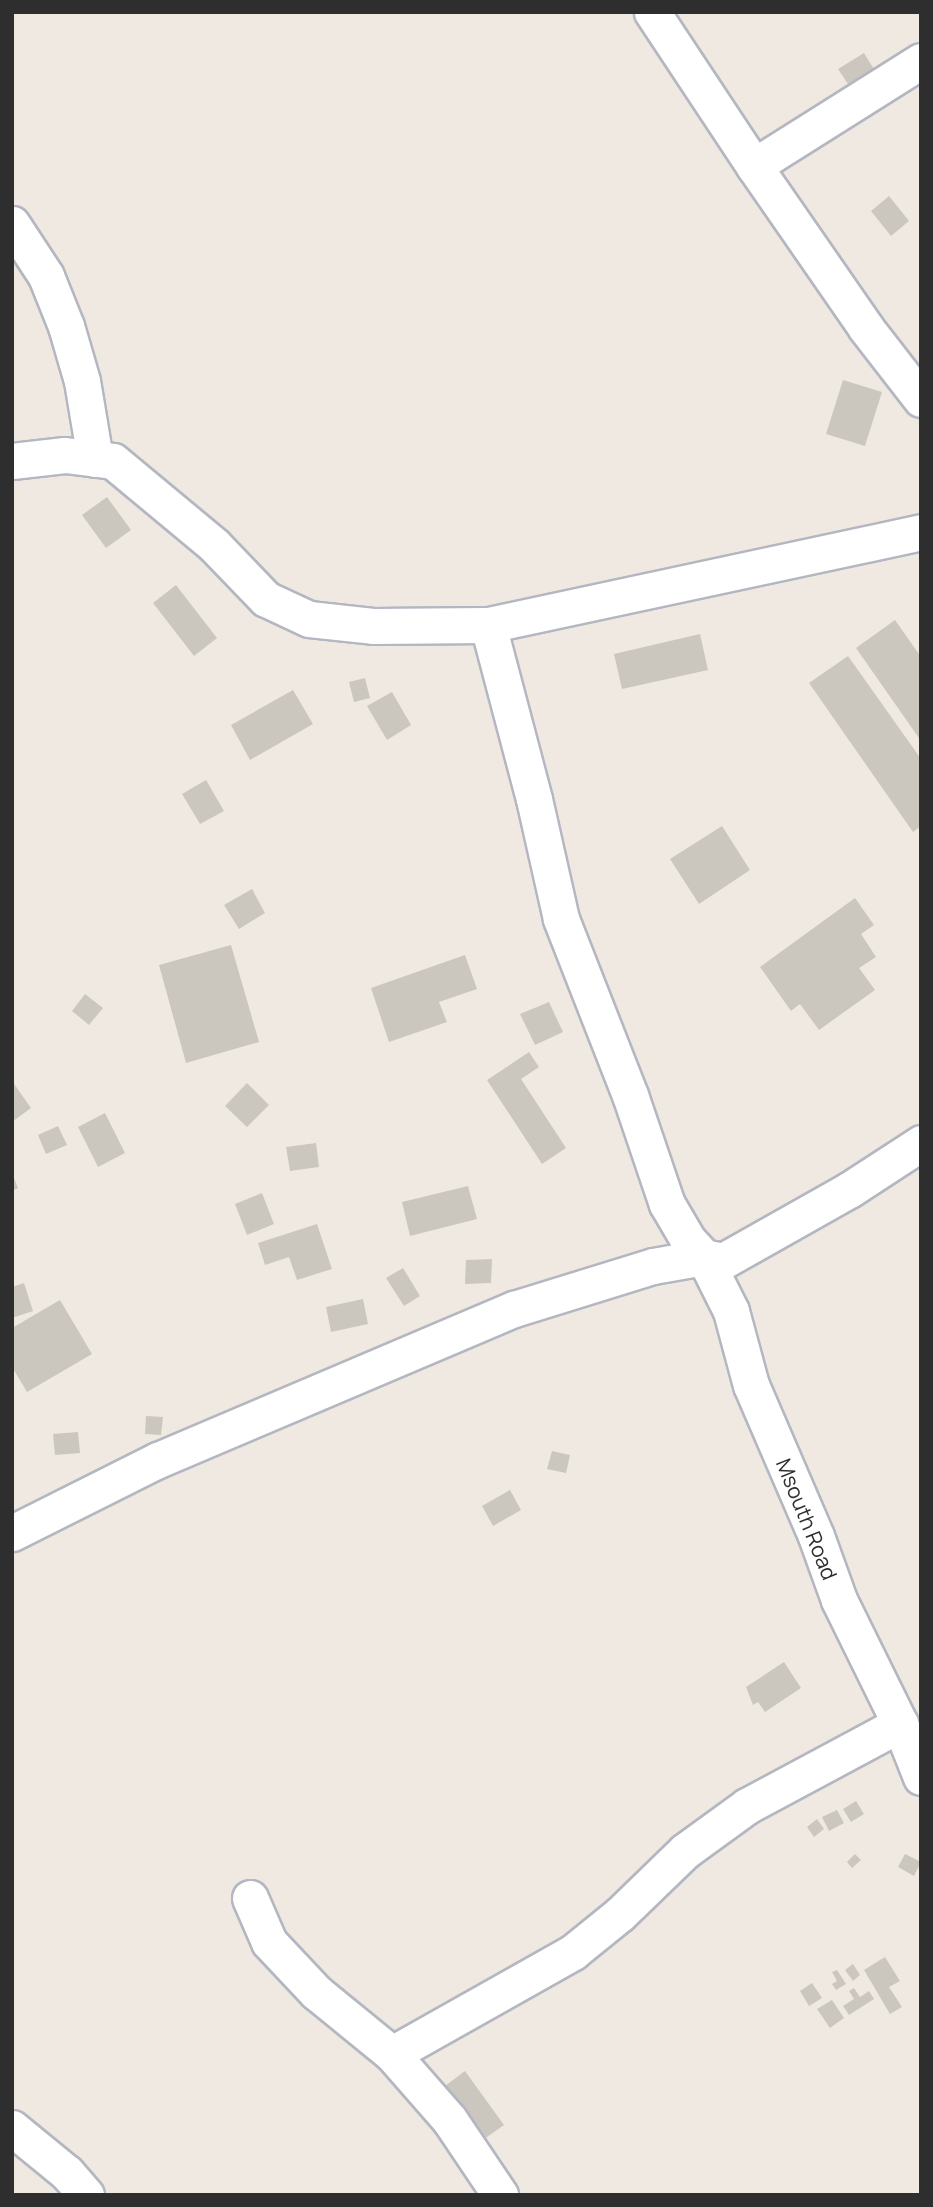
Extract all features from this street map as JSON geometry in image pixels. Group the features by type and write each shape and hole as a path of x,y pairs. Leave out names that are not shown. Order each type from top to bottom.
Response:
{"street":[{"path":"652,12 866,328 921,399"},
{"path":"754,166 921,61"},
{"path":"12,224 46,276 66,326 82,381 95,459"},
{"path":"12,461 65,455 113,461 214,545 266,599 309,619 373,626 488,625 921,532"},
{"name":"Msouth Road","path":"488,625 534,799 561,919 630,1095 667,1204 688,1240 704,1257 731,1311 751,1385 816,1536 839,1600 909,1732 921,1777"},
{"path":"12,1533 158,1460 514,1310 653,1266 704,1257 723,1261 749,1248 921,1143"},
{"path":"392,2054 573,1952 620,1914 685,1850 724,1821 909,1732"},
{"path":"250,1898 269,1942 316,1992 392,2054 449,2119 500,2195"},
{"path":"12,2129 67,2173 86,2195"}],"building":[{"path":"864,53 877,74 852,90 838,69"},
{"path":"889,196 909,221 891,236 871,211"},
{"path":"843,380 882,392 865,446 826,434"},
{"path":"107,497 131,530 106,548 82,515"},
{"path":"176,585 217,638 194,656 153,603"},
{"path":"895,620 921,657 921,741 856,648"},
{"path":"700,634 708,670 622,689 614,654"},
{"path":"848,656 921,759 921,826 913,832 809,683"},
{"path":"365,678 370,698 354,702 349,682"},
{"path":"293,690 313,724 250,760 231,725"},
{"path":"392,692 411,725 387,740 367,706"},
{"path":"206,780 224,811 200,824 182,794"},
{"path":"722,826 750,870 699,904 670,859"},
{"path":"252,889 265,913 239,929 224,905"},
{"path":"855,898 874,925 861,934 876,957 859,968 875,990 819,1030 800,1004 791,1011 760,967"},
{"path":"231,945 259,1042 186,1063 159,965"},
{"path":"465,955 477,989 439,1002 447,1022 389,1042 371,988"},
{"path":"85,994 103,1008 89,1025 72,1011"},
{"path":"549,1002 563,1032 535,1045 520,1014"},
{"path":"529,1052 539,1067 521,1079 566,1148 542,1164 487,1080"},
{"path":"12,1081 31,1108 12,1122"},
{"path":"247,1083 269,1105 247,1127 225,1106"},
{"path":"105,1113 125,1153 98,1167 78,1127"},
{"path":"58,1126 67,1145 46,1154 38,1135"},
{"path":"316,1143 319,1167 290,1171 286,1147"},
{"path":"12,1173 18,1188 12,1191"},
{"path":"468,1186 477,1219 410,1236 402,1202"},
{"path":"262,1193 274,1224 247,1235 235,1204"},
{"path":"317,1224 332,1269 297,1280 289,1257 265,1265 258,1243"},
{"path":"492,1259 491,1283 465,1284 466,1260"},
{"path":"403,1268 420,1296 404,1306 386,1278"},
{"path":"24,1283 33,1311 12,1318 12,1287"},
{"path":"363,1299 368,1324 331,1332 326,1307"},
{"path":"60,1300 92,1354 27,1392 12,1367 12,1328"},
{"path":"146,1416 163,1417 161,1435 145,1434"},
{"path":"78,1432 80,1453 55,1455 53,1434"},
{"path":"552,1451 570,1455 566,1473 547,1469"},
{"path":"510,1490 521,1510 493,1526 482,1506"},
{"path":"784,1662 801,1688 765,1712 758,1702 753,1705 746,1687"},
{"path":"856,1801 864,1814 851,1822 843,1809"},
{"path":"837,1810 844,1823 829,1831 822,1817"},
{"path":"817,1819 824,1829 814,1837 807,1827"},
{"path":"855,1854 861,1860 852,1868 847,1862"},
{"path":"905,1854 921,1862 914,1876 898,1867"},
{"path":"885,1957 900,1981 889,1987 902,2007 890,2014 864,1970"},
{"path":"853,1964 860,1975 853,1981 845,1970"},
{"path":"837,1970 846,1984 836,1990 832,1984 837,1981 832,1972"},
{"path":"812,1983 822,1998 809,2006 800,1991"},
{"path":"854,1988 860,1997 869,1991 874,1999 849,2015 843,2006 854,1999 849,1991"},
{"path":"832,2000 844,2018 830,2028 817,2009"},
{"path":"465,2071 504,2125 480,2142 441,2089"}]}
